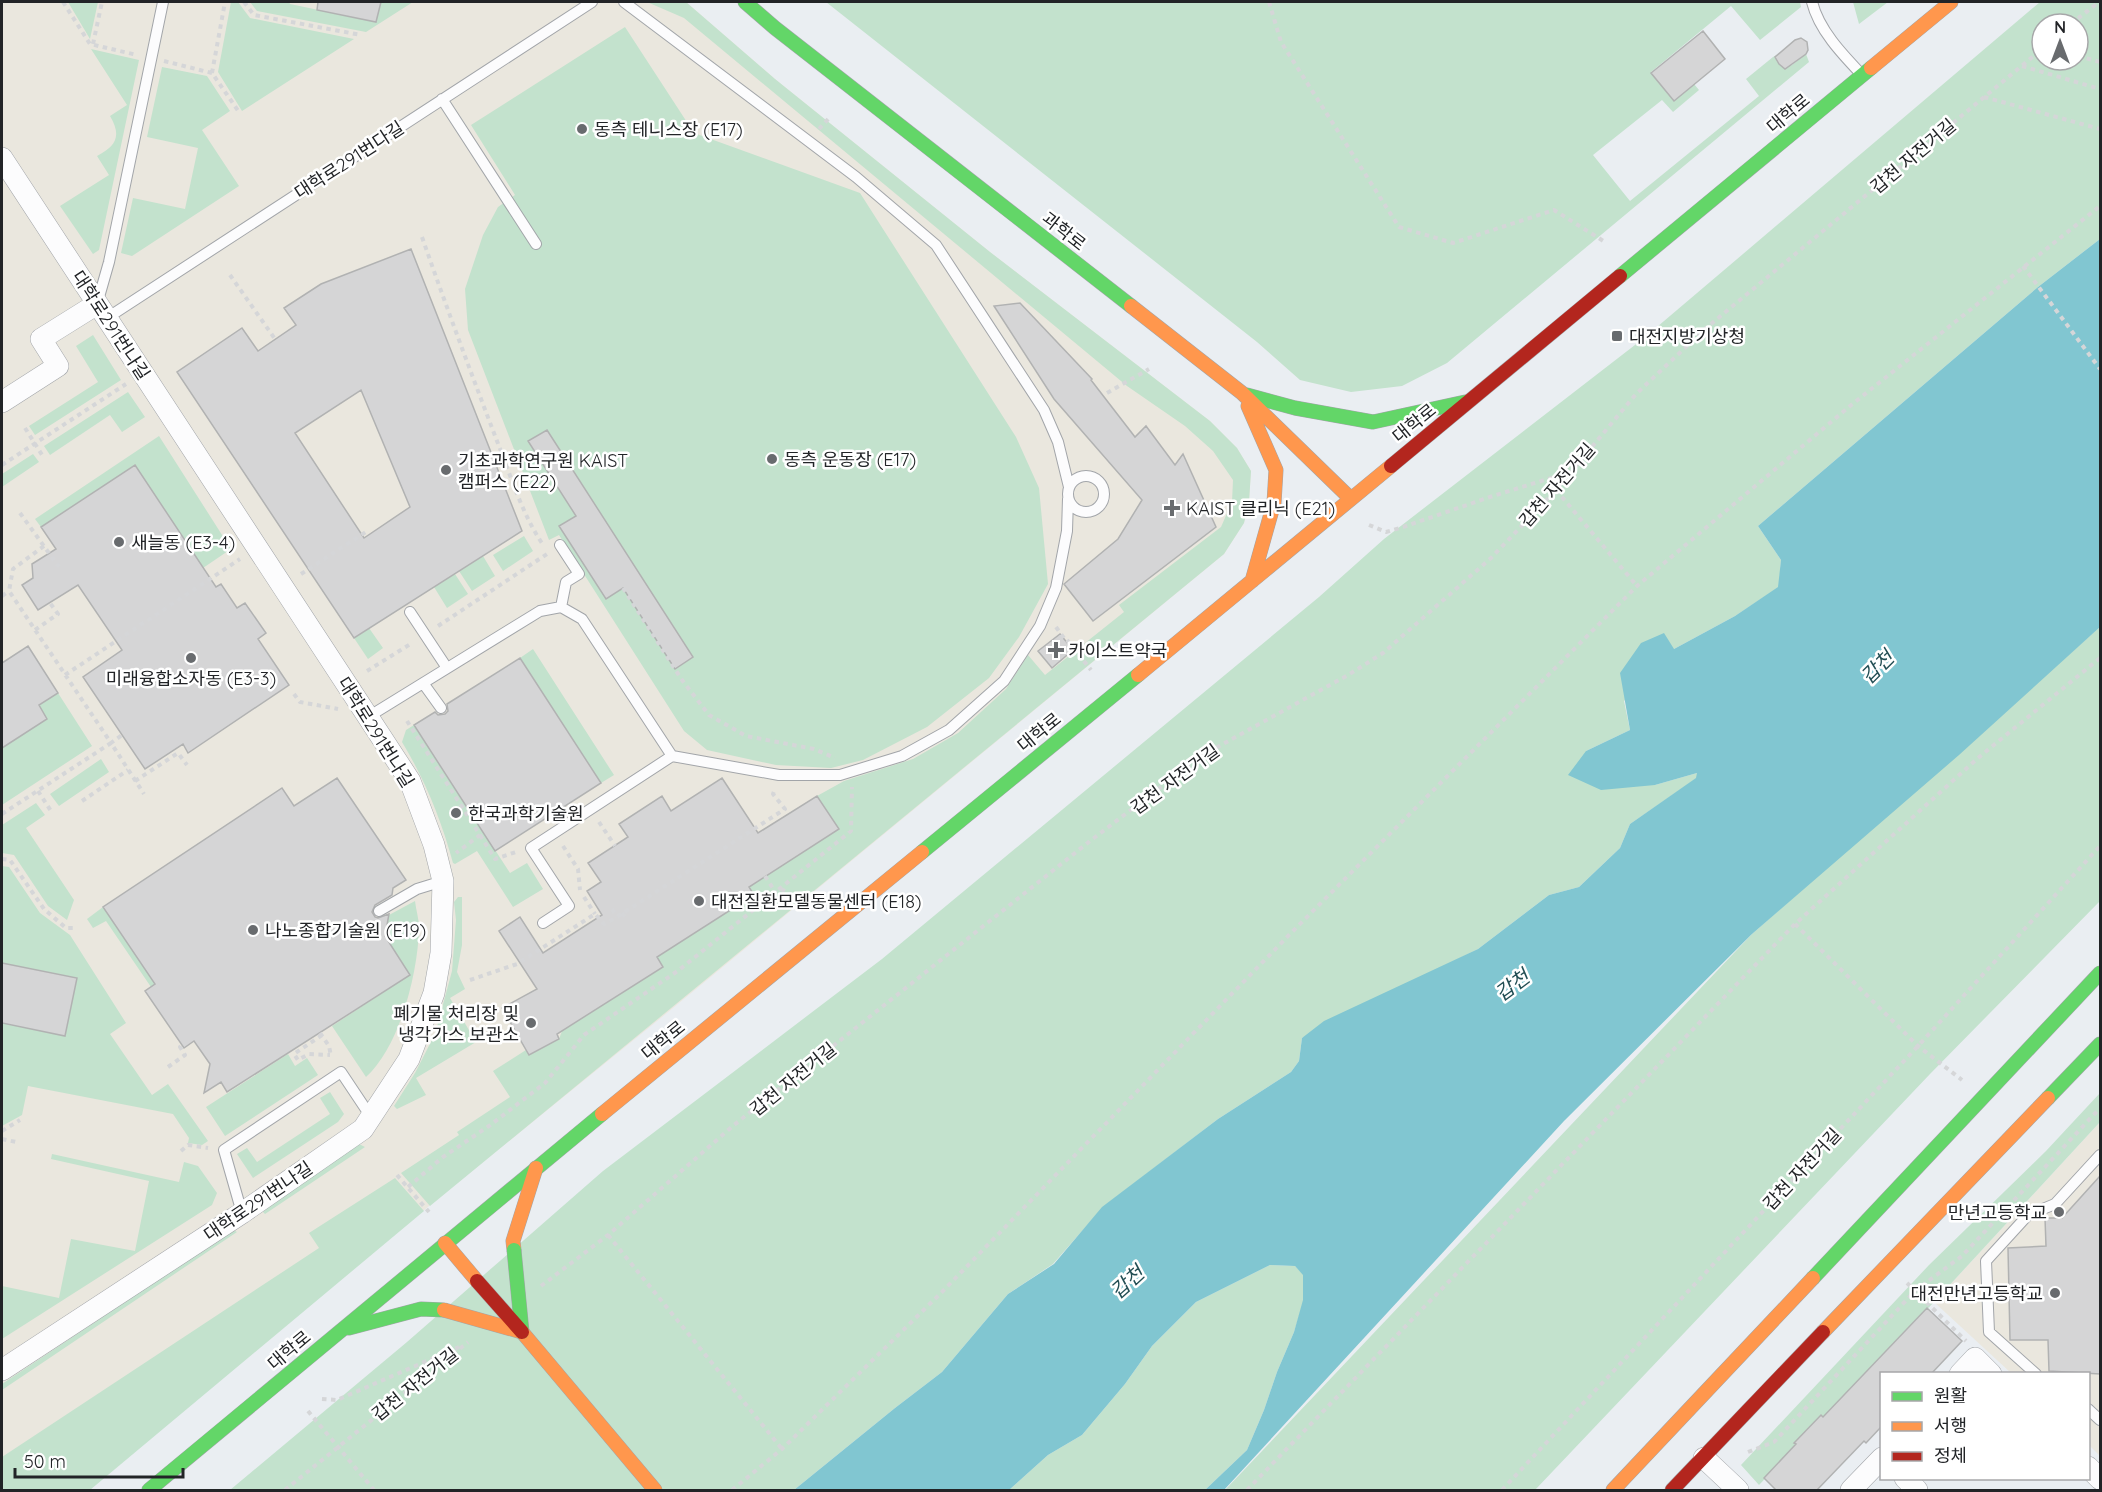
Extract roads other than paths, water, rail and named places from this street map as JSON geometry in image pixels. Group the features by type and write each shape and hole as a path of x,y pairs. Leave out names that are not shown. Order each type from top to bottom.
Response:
{"main road":[{"name":"과학로","path":"745,2 775,28 1242,393 1351,499"},
{"name":"대학로","path":"149,1491 445,1243 1252,581 1951,2"},
{"path":"1242,393 1295,408 1373,422 1470,401"},
{"path":"1242,393 1276,470 1274,503 1252,581"},
{"path":"1613,1491 2100,973"},
{"path":"1672,1491 2100,1044"},
{"path":"522,1332 513,1240 536,1168"},
{"path":"445,1243 655,1491"},
{"path":"341,1330 421,1309 444,1310 522,1332"}],"street":[{"name":"대학로291번나길","path":"2,158 410,780 434,845 443,881 441,953 434,993 409,1059 363,1129 242,1213 2,1370"},
{"name":"대학로291번다길","path":"2,402 58,366 41,339 102,311"},
{"path":"1962,1372 1975,1358 1989,1372"},
{"path":"1704,1458 1738,1491"},
{"path":"1851,1491 1880,1459"},
{"path":"1906,1480 1917,1491"}],"lane":[{"path":"102,311 109,262 163,2"},
{"name":"대학로291번다길","path":"102,311 442,99 592,2"},
{"path":"543,923 569,906 531,848 672,756 779,775 840,775 902,756 949,730 1004,681 1040,626 1056,588 1067,531 1069,487 1058,442 1044,410 936,245 856,177 624,2"},
{"path":"1812,2 1814,11 1838,49 1862,75"},
{"path":"442,99 536,244"},
{"path":"1068,498 1075,509 1086,513 1097,509 1104,499 1100,481 1089,476 1077,478 1069,487"},
{"path":"560,545 579,574 566,582 561,607"},
{"path":"368,717 540,611 561,607 582,619 672,756"},
{"path":"410,612 447,668"},
{"path":"423,683 441,708"},
{"path":"379,911 417,889 443,881"},
{"path":"242,1213 224,1150 341,1072 371,1117"},
{"path":"2034,1372 1989,1332 1986,1261 2028,1215 2055,1204 2100,1155"}],"water":[{"name":"갑천","path":"2100,239 2100,627 1959,755 1752,934 1564,1121 1224,1490 1205,1490 1247,1450 1264,1410 1294,1332 1303,1300 1303,1275 1295,1266 1270,1265 1196,1302 1152,1346 1125,1384 1082,1435 1048,1455 1009,1490 794,1490 942,1372 1008,1294 1054,1264 1102,1207 1218,1119 1291,1072 1299,1061 1302,1038 1324,1021 1478,949 1549,895 1579,887 1620,848 1630,824 1696,778 1697,773 1655,785 1601,790 1568,775 1586,751 1630,730 1620,673 1641,643 1664,633 1674,649 1735,616 1778,587 1781,560 1758,526 2038,287"}],"place":[{"name":"동측 테니스장 (E17)","path":"582,129"},
{"name":"대전지방기상청","path":"1617,336"},
{"name":"동측 운동장 (E17)","path":"772,459"},
{"name":"기초과학연구원 KAIST 캠퍼스 (E22)","path":"446,470"},
{"name":"KAIST 클리닉 (E21)","path":"1172,508"},
{"name":"새늘동 (E3-4)","path":"119,542"},
{"name":"카이스트약국","path":"1056,650"},
{"name":"미래융합소자동 (E3-3)","path":"191,658"},
{"name":"한국과학기술원","path":"456,813"},
{"name":"대전질환모델동물센터 (E18)","path":"699,901"},
{"name":"나노종합기술원 (E19)","path":"253,930"},
{"name":"폐기물 처리장 및 냉각가스 보관소","path":"531,1023"},
{"name":"만년고등학교","path":"2059,1212"},
{"name":"대전만년고등학교","path":"2055,1293"}]}
